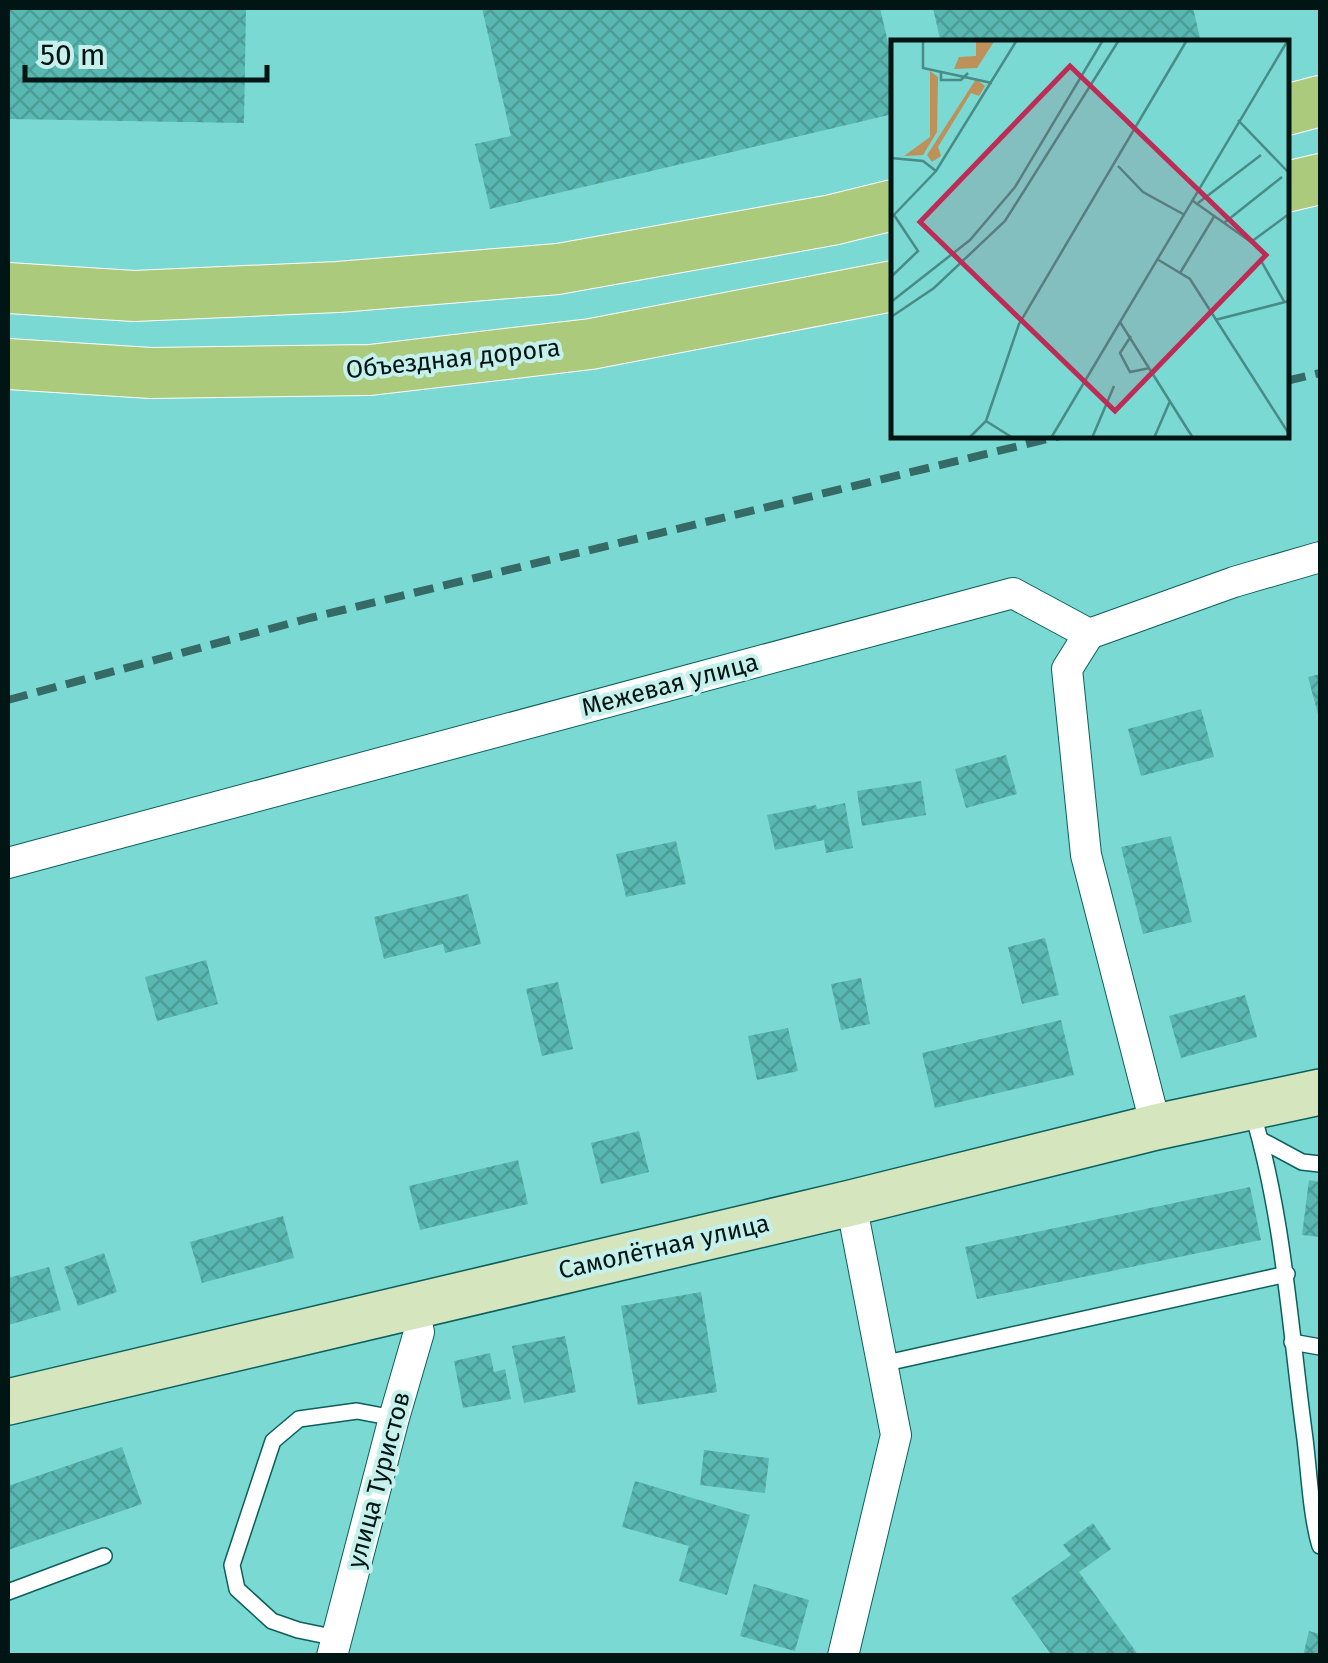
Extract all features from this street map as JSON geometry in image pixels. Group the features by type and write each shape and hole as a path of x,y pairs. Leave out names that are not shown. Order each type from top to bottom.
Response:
{"main road":[{"path":"1288,109 1320,101"},
{"path":"1288,187 1320,179"},
{"path":"8,288 134,296 338,287 558,269 832,220 891,205"},
{"name":"Объездная дорога","path":"8,364 150,373 370,370 592,344 891,286"},
{"name":"Самолётная улица","path":"8,1402 1156,1127 1256,1123 1320,1092"}],"street":[{"path":"1156,1127 1086,856 1068,670 1089,634 1234,582 1320,557"},
{"name":"Межевая улица","path":"8,863 1013,593 1089,634"},
{"path":"843,1656 896,1435 851,1203"},
{"name":"улица Туристов","path":"335,1647 420,1332 413,1306"}],"lane":[{"path":"1256,1123 1302,1162 1320,1164"},
{"path":"1256,1123 1286,1274 1320,1546"},
{"path":"882,1364 1286,1274"},
{"path":"1292,1342 1320,1347"},
{"path":"335,1647 272,1620 237,1590 232,1566 273,1442 299,1420 357,1411 394,1418"},
{"path":"8,1592 104,1556"}],"building":[{"path":"8,8 246,8 244,123 8,119"},
{"path":"482,8 880,8 891,46 891,114 490,209 475,144 511,136"},
{"path":"933,8 1193,8 1201,40 929,40 940,39"},
{"path":"1320,674 1320,718 1319,718 1308,677"},
{"path":"1201,709 1214,757 1141,776 1128,729"},
{"path":"1006,755 1017,794 966,808 955,769"},
{"path":"921,781 926,815 862,826 857,791"},
{"path":"845,803 853,848 826,853 824,840 775,850 767,815"},
{"path":"1171,836 1192,922 1143,934 1121,847"},
{"path":"676,841 686,884 626,897 616,854"},
{"path":"468,894 481,944 445,953 443,944 384,959 374,917"},
{"path":"1045,938 1059,995 1022,1004 1008,947"},
{"path":"206,960 218,1004 157,1021 145,977"},
{"path":"861,978 870,1024 841,1030 831,984"},
{"path":"558,982 573,1049 542,1056 526,989"},
{"path":"1245,995 1257,1037 1181,1058 1169,1016"},
{"path":"1061,1020 1074,1075 935,1108 922,1053"},
{"path":"788,1028 798,1071 757,1080 748,1036"},
{"path":"639,1131 649,1172 601,1184 591,1143"},
{"path":"518,1160 528,1204 420,1230 409,1186"},
{"path":"1309,1180 1320,1182 1320,1237 1302,1235"},
{"path":"1250,1187 1261,1240 977,1299 965,1247"},
{"path":"283,1216 294,1258 202,1283 190,1242"},
{"path":"104,1253 117,1292 78,1306 64,1267"},
{"path":"49,1267 61,1310 8,1325 8,1278"},
{"path":"701,1292 717,1392 638,1405 621,1306"},
{"path":"565,1336 576,1392 524,1403 512,1346"},
{"path":"490,1353 494,1372 505,1369 511,1399 463,1408 454,1361"},
{"path":"122,1447 142,1504 8,1550 8,1486"},
{"path":"704,1450 769,1458 765,1493 700,1485"},
{"path":"635,1481 750,1515 727,1595 679,1581 689,1546 622,1527"},
{"path":"1093,1523 1111,1549 1079,1572 1139,1656 1052,1656 1011,1598 1071,1555 1063,1545"},
{"path":"754,1584 809,1600 795,1651 740,1636"},
{"path":"1309,1631 1320,1634 1320,1656 1303,1656"}],"railway":[{"path":"1288,381 1320,373"},
{"path":"8,700 310,618 1052,438"}]}
